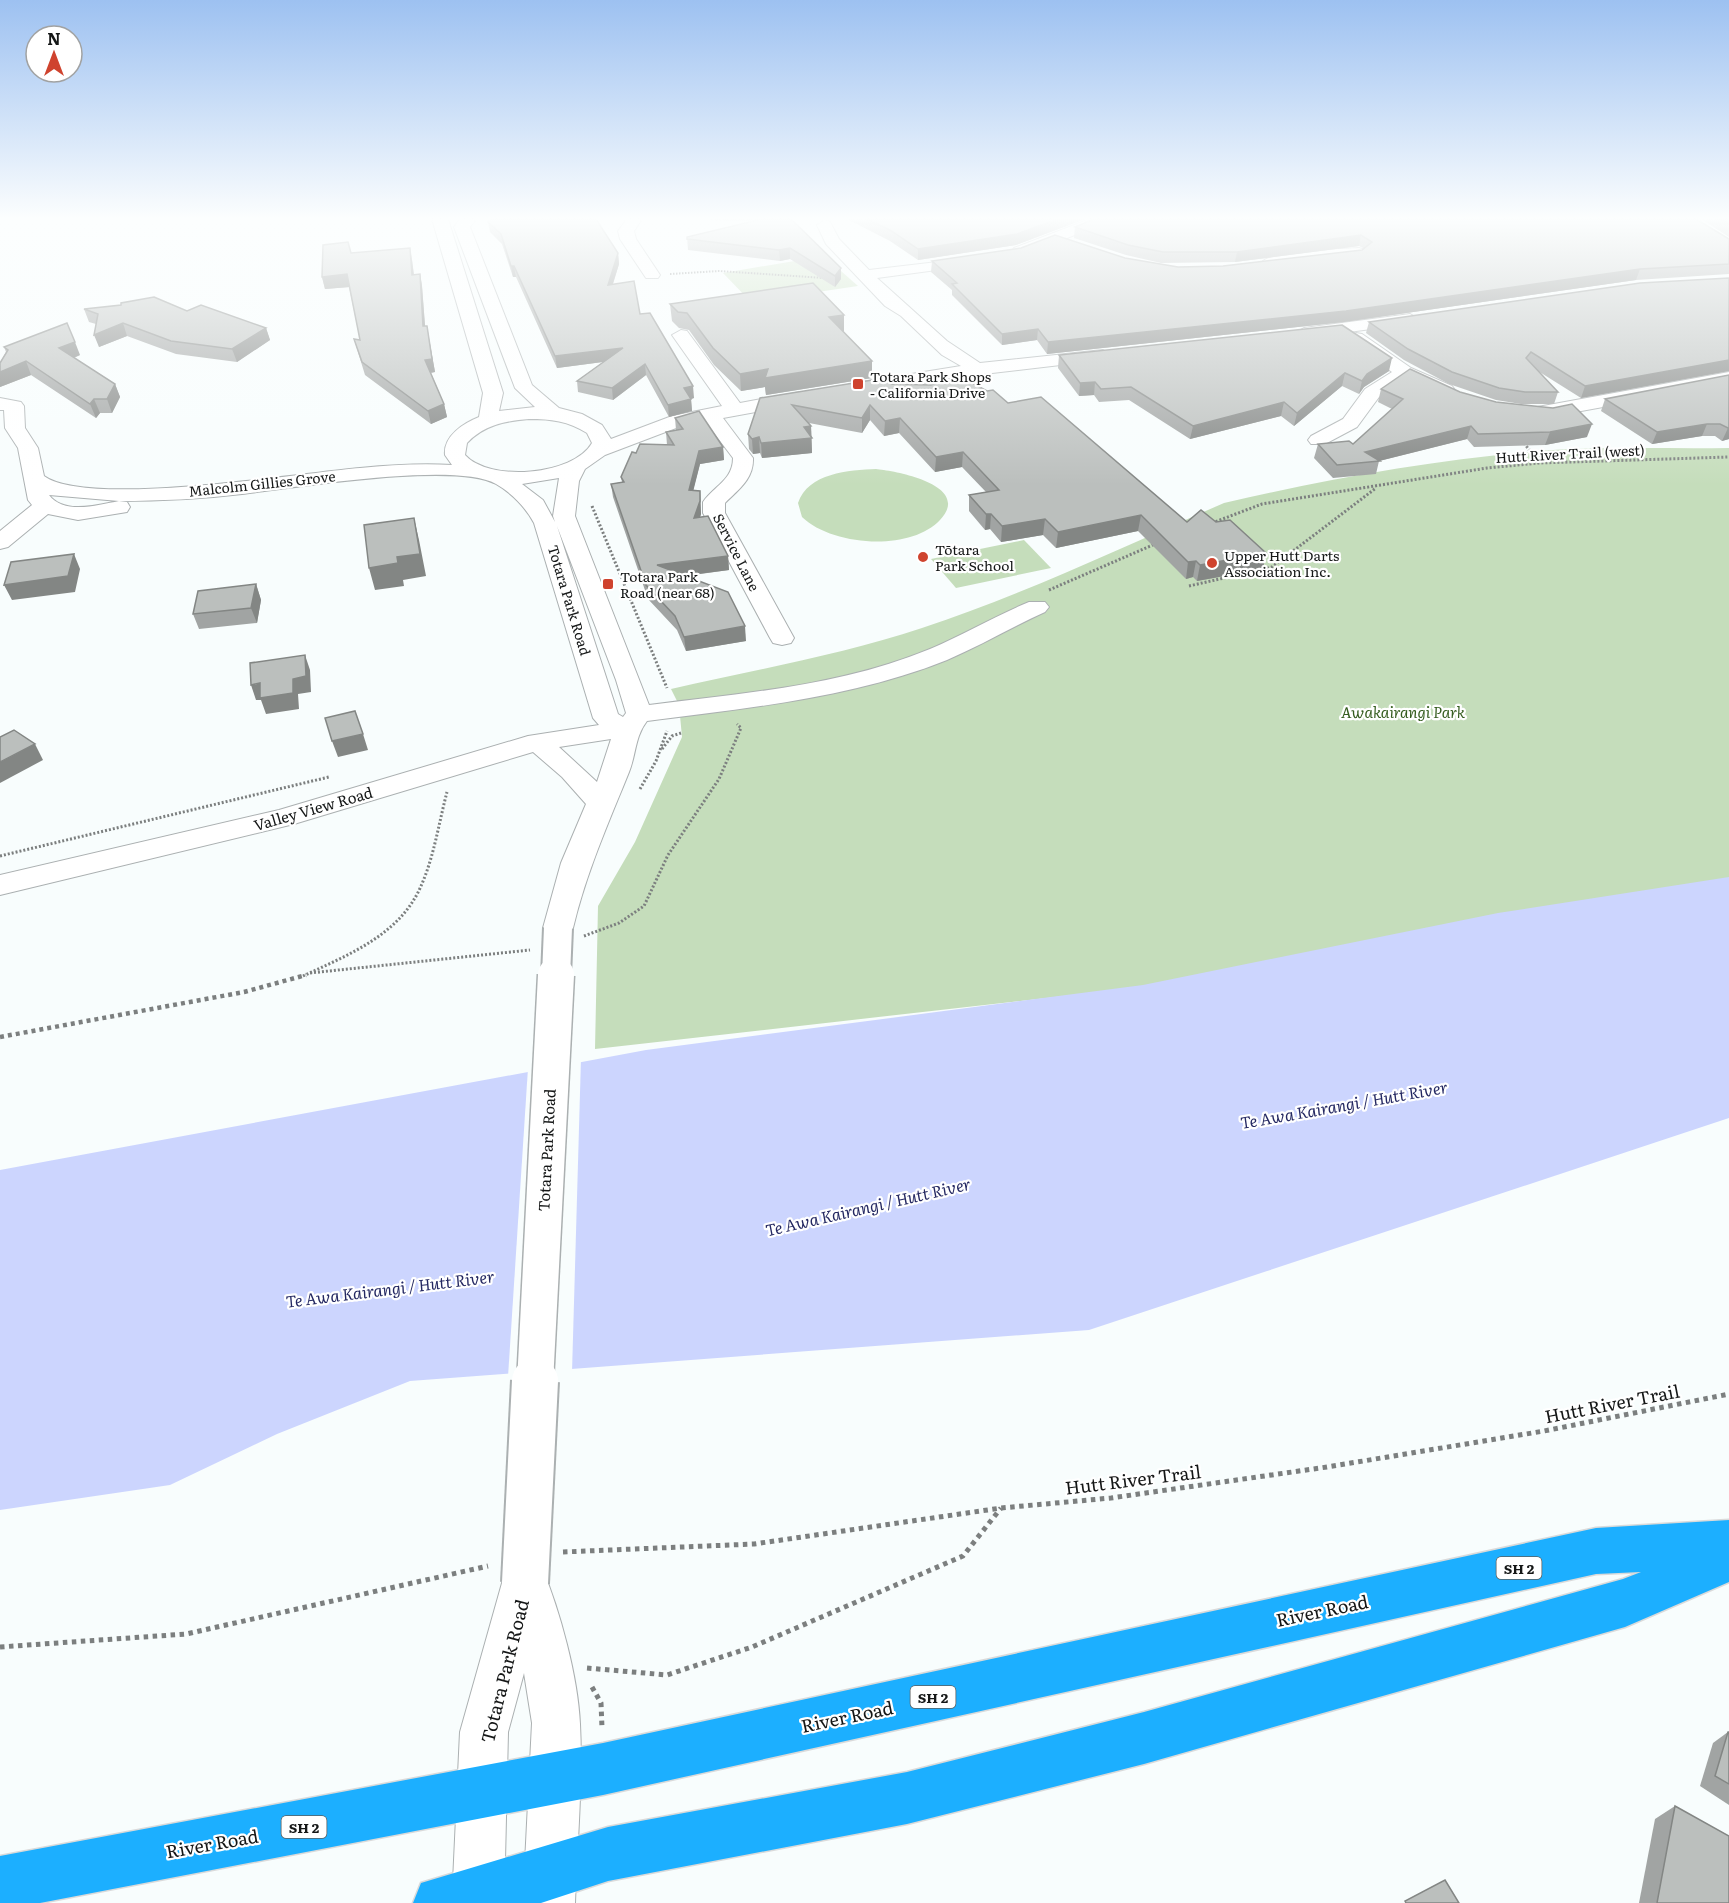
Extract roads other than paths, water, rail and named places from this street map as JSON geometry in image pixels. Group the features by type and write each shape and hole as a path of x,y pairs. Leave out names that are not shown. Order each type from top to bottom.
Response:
{"highway":[{"name":"River Road","path":"0,1883 554,1779 1596,1551 1729,1542"},
{"path":"466,1901 550,1887 636,1848 907,1798 1144,1738 1625,1603 1729,1558"}],"street":[{"path":"467,308 493,393 488,422"},
{"path":"493,308 524,388 553,413 586,422 679,420"},
{"path":"901,308 950,352 970,363"},
{"path":"925,308 967,349 970,363"},
{"path":"1284,336 1425,317"},
{"path":"1344,329 1404,372 1457,396"},
{"path":"681,335 734,409"},
{"path":"500,477 540,476 576,466 597,451 679,420 709,413 820,394 970,363 1119,353"},
{"path":"1318,440 1350,423 1372,393 1404,372"},
{"path":"1501,411 1548,413 1729,378"},
{"path":"0,404 14,406 7,425 28,448 36,480 36,495 46,505 0,542"},
{"name":"Malcolm Gillies Grove","path":"357,473 410,460 488,422 519,414 553,413"},
{"name":"Service Lane","path":"709,413 743,458 744,466 742,474 714,502 714,513 782,638"},
{"path":"586,422 600,435 597,451"},
{"path":"462,436 455,446 455,456 463,465 476,472"},
{"name":"Totara Park Road","path":"466,1901 483,1793 484,1732 525,1583 558,928 564,899 600,803 617,769 632,722 629,680 564,516 568,481 576,466"},
{"name":"Malcolm Gillies Grove","path":"46,505 74,515 88,514 167,494 357,473 425,470 476,472 500,477"},
{"name":"Totara Park Road","path":"500,477 535,505 545,522 606,718 632,722"},
{"name":"Malcolm Gillies Grove","path":"36,480 47,488 61,491 167,494"},
{"name":"Valley View Road","path":"0,885 284,818 537,742 632,722 793,694 880,674 939,654 995,625 1037,607"},
{"path":"537,742 572,771 600,803"},
{"name":"Totara Park Road","path":"525,1583 545,1655 556,1723 550,1887"}],"water":[{"name":"Te Awa Kairangi / Hutt River","path":"1729,877 1729,1118 1089,1330 410,1381 277,1434 170,1485 0,1510 0,1170 646,1050 1143,985 1498,913"}],"place":[{"name":"Totara Park Shops - California Drive","path":"858,384"},
{"name":"Tōtara Park School","path":"923,557"},
{"name":"Upper Hutt Darts Association Inc.","path":"1212,563"},
{"name":"Totara Park Road (near 68)","path":"608,584"}],"park label":[{"name":"Awakairangi Park","path":"1403,711"}]}
